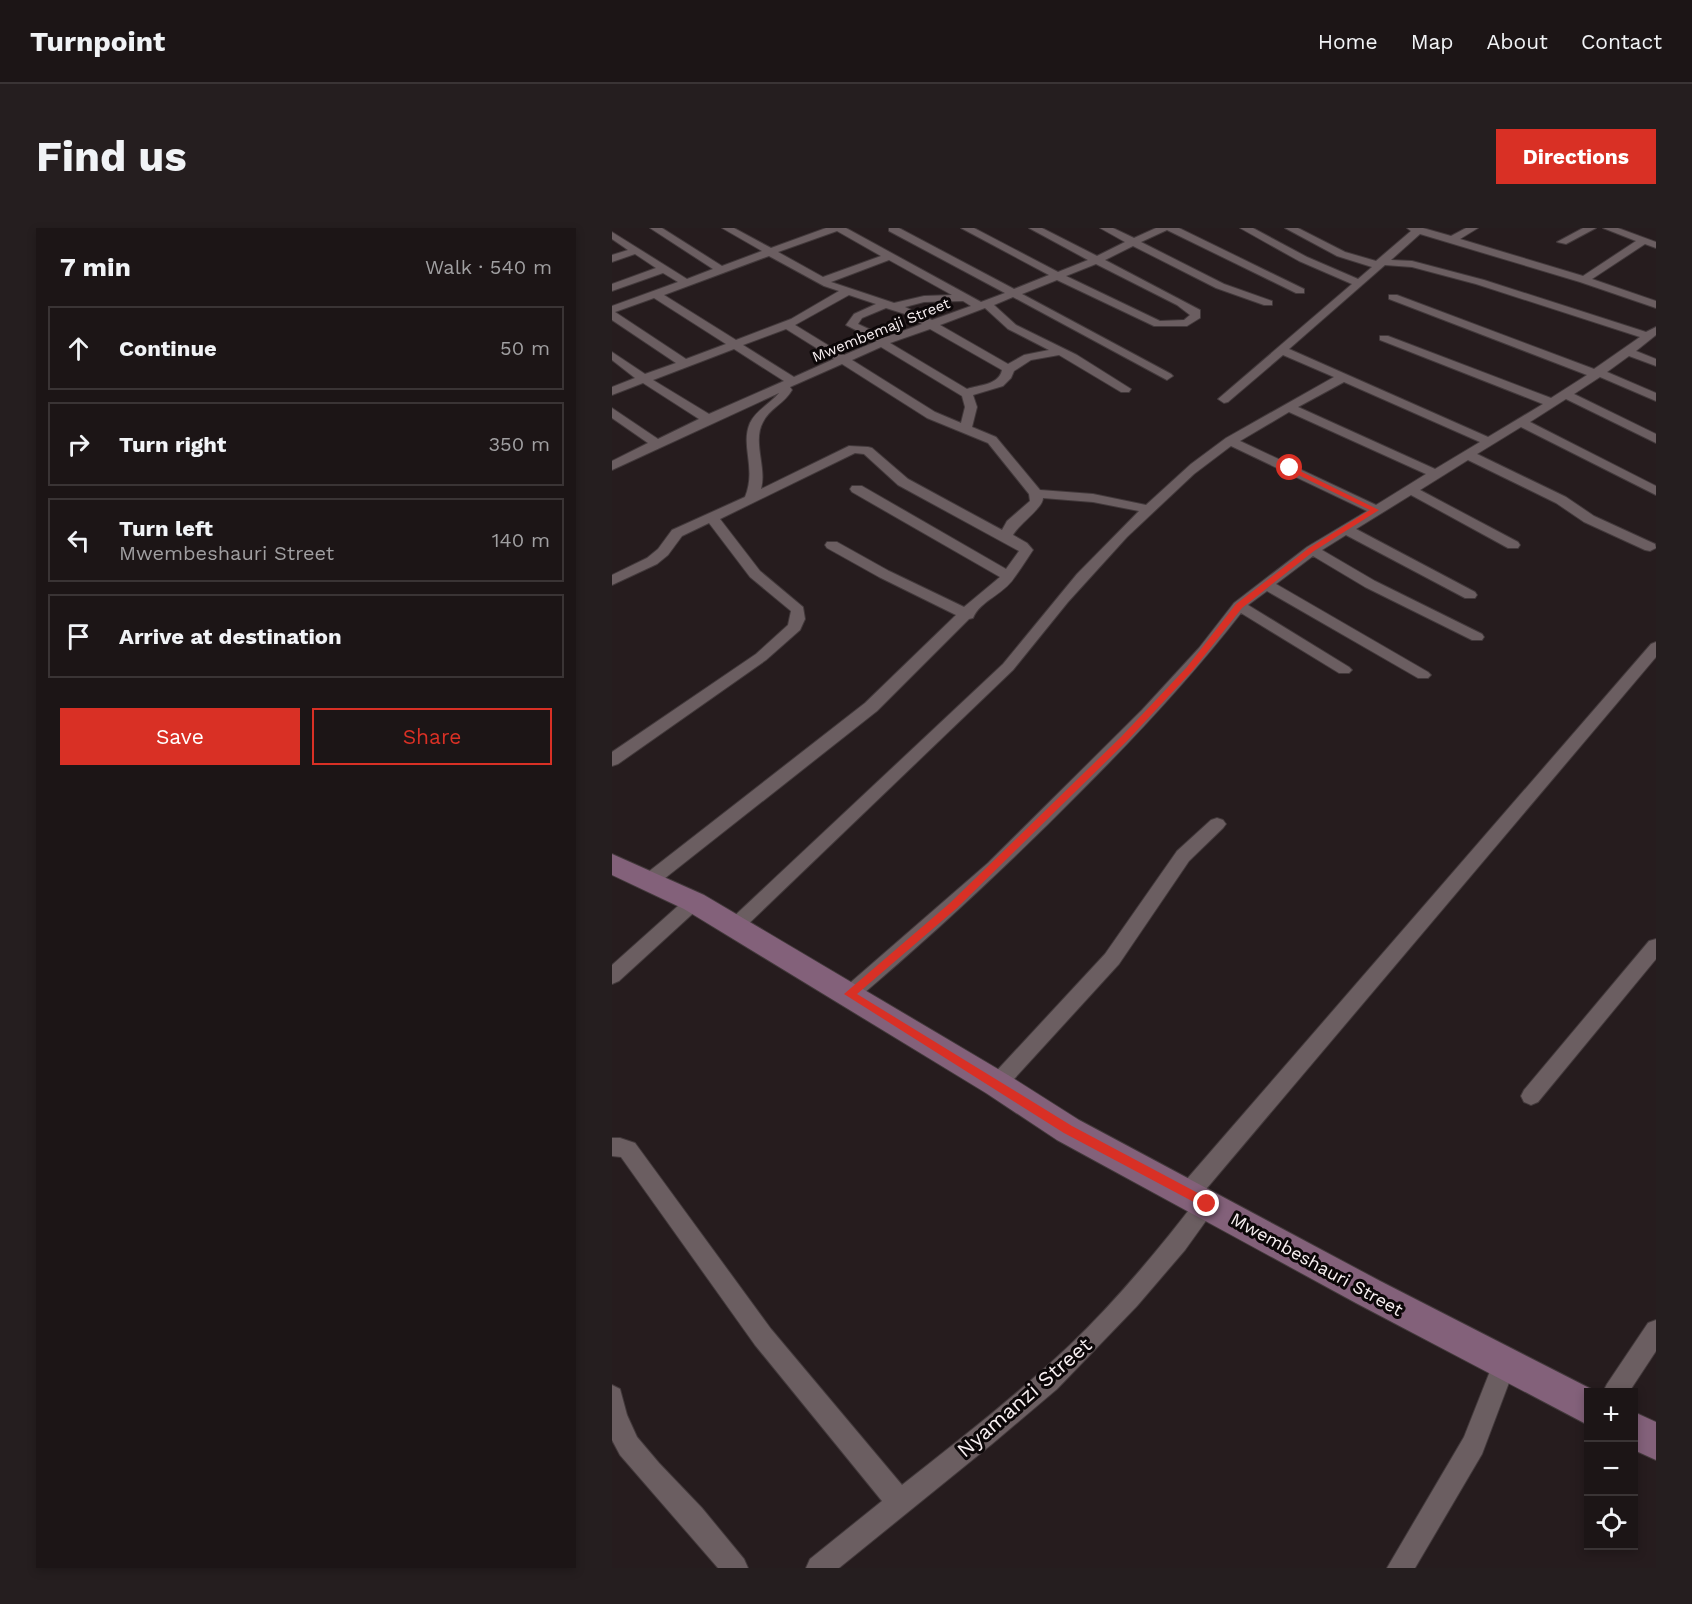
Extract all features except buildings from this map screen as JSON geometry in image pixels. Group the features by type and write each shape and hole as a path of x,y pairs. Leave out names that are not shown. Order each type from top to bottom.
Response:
{"street":[{"path":"655,228 720,269"},
{"path":"727,228 846,292 891,305 930,323 1008,369"},
{"path":"612,313 804,235 835,228"},
{"path":"839,228 965,298 984,305 1003,320 1125,389"},
{"path":"966,228 1158,324 1178,325 1193,320 1196,312 1192,309 1034,228"},
{"path":"1105,228 1220,286 1268,303"},
{"name":"Mwembemaji Street","path":"612,465 709,419 884,342 1096,260 1164,228"},
{"path":"1172,228 1300,291"},
{"path":"1245,228 1303,259 1359,283"},
{"path":"1290,228 1341,254 1380,264 1412,264 1652,333"},
{"path":"1450,241 1473,228"},
{"path":"1562,242 1591,228"},
{"path":"1608,228 1656,245"},
{"path":"893,229 942,253 1167,376"},
{"path":"1224,399 1359,283 1415,230 1584,280 1656,305"},
{"path":"614,238 685,282"},
{"path":"1584,280 1642,241"},
{"path":"612,259 634,251"},
{"path":"823,281 890,256"},
{"path":"612,288 663,269"},
{"path":"612,391 787,325 810,315 822,305 846,292"},
{"path":"655,294 734,344 790,384 785,393 755,423 753,447 759,475 751,499"},
{"path":"1393,297 1656,397"},
{"path":"965,298 924,299 891,305 858,316 852,324 967,394 971,407 965,429"},
{"path":"612,313 684,363"},
{"path":"787,325 932,415 992,440 1036,494 1037,502 1012,525 1005,537"},
{"path":"850,994 954,906 1116,746 1190,669 1239,606 1265,584 1312,550 1558,399 1652,333"},
{"path":"1384,338 1558,399 1656,439"},
{"path":"1282,350 1488,441"},
{"path":"1008,369 1028,357 1060,351"},
{"path":"1628,352 1656,363"},
{"path":"612,355 663,393 709,419"},
{"path":"967,394 979,387 1003,382 1007,378 1008,369"},
{"path":"735,926 1008,667 1039,626 1123,532 1148,509 1203,460 1230,441 1344,377"},
{"path":"1289,408 1436,474"},
{"path":"612,412 657,444"},
{"path":"1520,422 1656,490"},
{"path":"1230,441 1376,510"},
{"path":"612,581 663,552 677,533 751,499 838,454 861,448 868,450 903,482 1026,550 1009,576 984,596 968,615 871,706 649,881"},
{"path":"1467,454 1561,500 1589,519 1650,547"},
{"path":"857,489 1009,576"},
{"path":"1411,490 1513,545"},
{"path":"1036,494 1094,497 1148,509"},
{"path":"612,760 761,657 795,627 798,610 755,574 730,544 712,517"},
{"path":"1346,529 1470,595"},
{"path":"832,545 884,574 968,615"},
{"path":"1312,550 1370,584 1477,637"},
{"path":"612,562 627,573"},
{"path":"1265,584 1423,675"},
{"path":"1239,606 1344,670"},
{"name":"Nyamanzi Street","path":"819,1568 1029,1397 1079,1352 1142,1286 1198,1199 1656,647"},
{"path":"997,1084 1112,959 1183,855 1217,824"},
{"name":"Mwembeshauri Street","path":"612,864 694,902 850,994 1068,1130 1584,1405"},
{"path":"612,976 694,902"},
{"path":"1531,1096 1656,946"},
{"path":"612,1147 628,1150 763,1337 900,1503"},
{"path":"1618,1388 1656,1331"},
{"path":"1400,1568 1473,1446 1504,1364"},
{"path":"612,1396 614,1417 633,1455 688,1511 735,1568"},
{"path":"1638,1432 1656,1443"}],"route":[{"path":"1207,1204 1068,1130 850,994 954,906 1124,739 1190,669 1239,606 1312,550 1376,510 1290,468"}]}
